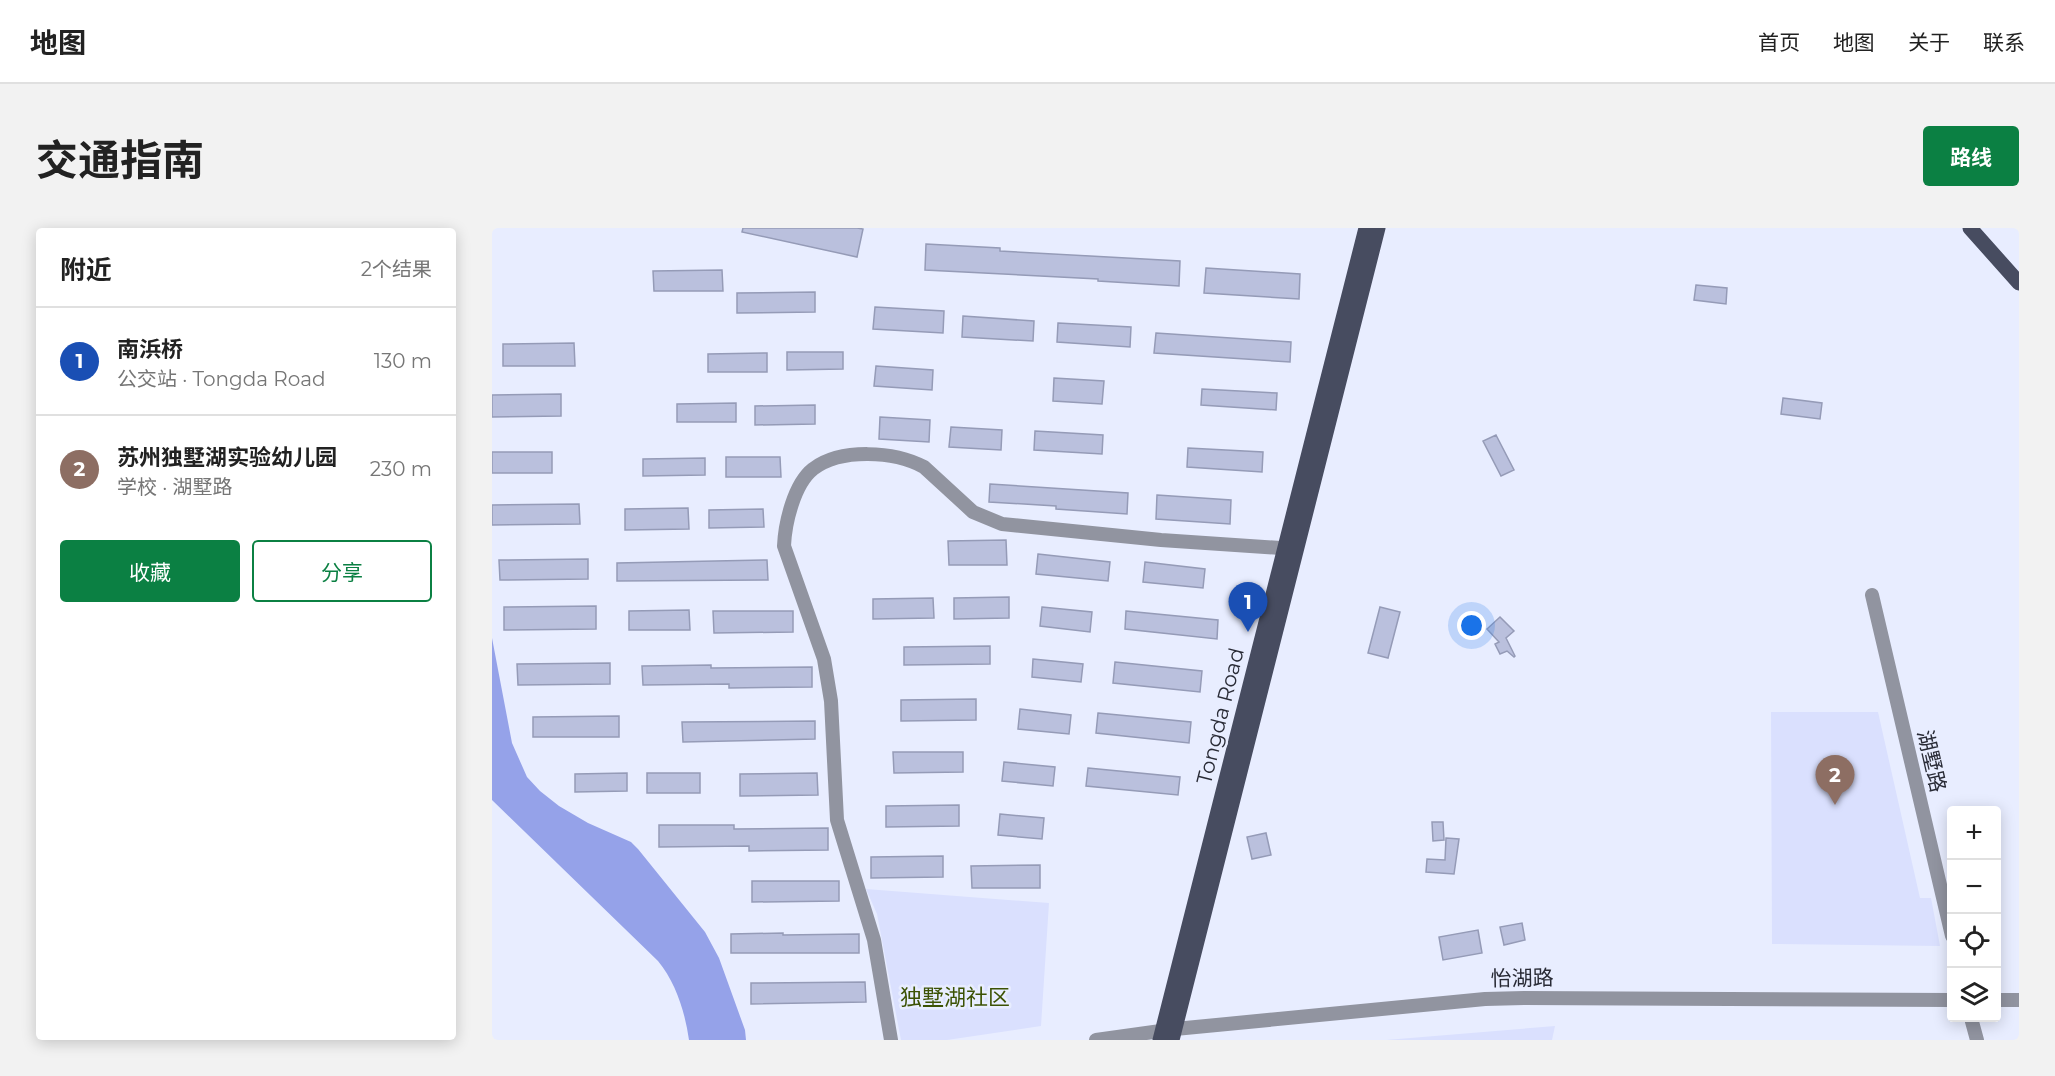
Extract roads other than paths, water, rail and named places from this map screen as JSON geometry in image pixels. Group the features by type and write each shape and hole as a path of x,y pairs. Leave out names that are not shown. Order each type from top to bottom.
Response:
{"main road":[{"name":"Tongda Road","path":"1291,549 1366,228"},
{"name":"Tongda Road","path":"1167,1035 1291,549 1378,228"},
{"path":"1970,228 2019,283"}],"street":[{"path":"891,1040 874,940 837,820 831,701 824,659 784,546 785,527 793,502 812,470 831,460 872,453 914,462 924,467 973,512 1002,524 1150,539 1291,549"},
{"name":"湖墅路","path":"1872,595 1947,915"},
{"name":"怡湖路","path":"1096,1040 1167,1035 1444,1003 1524,998 1947,1000"},
{"path":"2001,1000 2019,1000"},
{"path":"1972,1022 1977,1040"}],"water":[{"path":"492,638 512,743 527,777 559,806 588,823 631,842 638,849 705,932 719,958 745,1030 746,1040 689,1040 679,998 658,961 492,800"}],"place":[{"name":"南浜桥","path":"1248,632"},
{"name":"苏州独墅湖实验幼儿园","path":"1835,805"}],"district":[{"name":"独墅湖社区","path":"955,997"}]}
